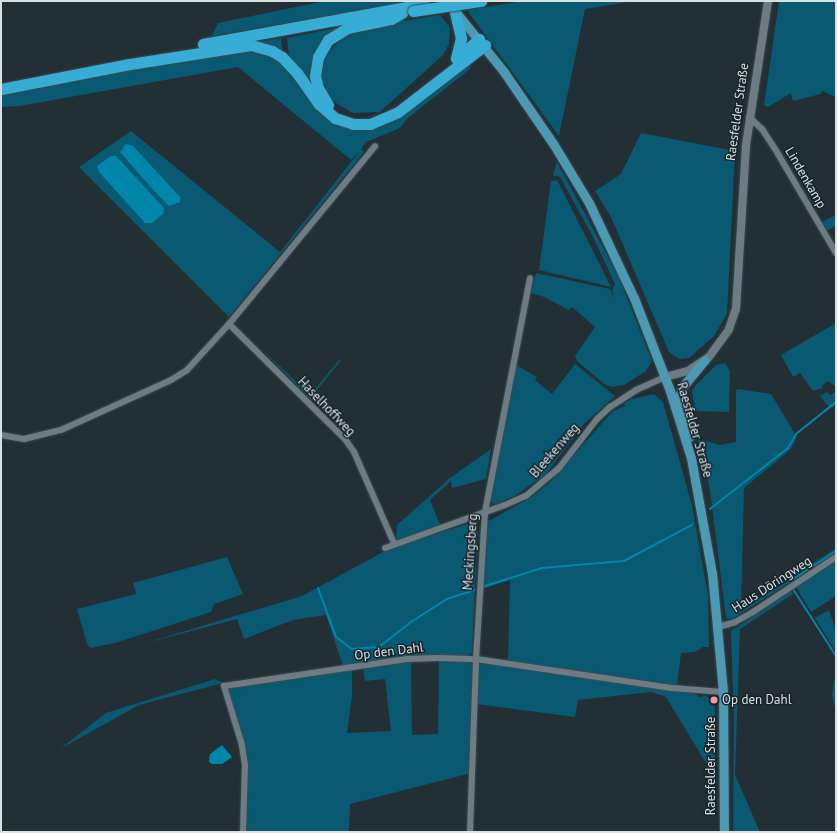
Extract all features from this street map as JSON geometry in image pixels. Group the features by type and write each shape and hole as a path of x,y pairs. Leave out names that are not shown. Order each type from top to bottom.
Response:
{"highway":[{"path":"130,64 221,44 409,10 481,1"},
{"path":"1,83 448,4 461,38 456,59"},
{"path":"409,10 391,19 347,28 328,40 318,57 315,76 324,101 332,109 353,120 381,117 401,105 456,59 482,42"},
{"path":"1,89 130,64 241,45 261,47 272,51 289,64 329,114 342,122 362,125 380,122 398,112 482,42"}],"main road":[{"name":"Raesfelder Straße","path":"724,832 723,692 712,573 691,458 665,377 688,371 705,360 724,337 736,309 743,174 749,117 768,1"},
{"path":"448,4 482,42 554,145 589,203 634,298 665,377"},
{"path":"691,458 680,394 683,386 705,360"}],"street":[{"name":"Lindenkamp","path":"749,117 762,130 778,154 836,253"},
{"path":"1,435 24,439 61,430 171,380 187,370 229,324 375,146"},
{"name":"Meckingsberg","path":"470,832 476,659 485,512 530,278"},
{"name":"Haselhoffweg","path":"229,324 347,443 394,543"},
{"name":"Bleekenweg","path":"385,548 394,543 516,501 536,489 559,468 597,419 610,407 636,390 665,377"},
{"name":"Haus Döringweg","path":"718,627 753,612 836,556"},
{"name":"Op den Dahl","path":"243,832 245,765 242,745 224,686 421,658 476,659 672,688 723,692"}],"shaded area":[{"path":"325,1 400,1 391,5 212,36 218,23"},
{"path":"523,1 634,1 585,9 559,136 467,10"},
{"path":"779,1 836,1 836,97 822,91 821,94 793,101 791,93 768,107 764,105"},
{"path":"440,15 450,28 449,44 443,55 380,112 353,113 331,100 320,75 325,56 344,36 365,27"},
{"path":"341,27 322,43 318,97 289,57 287,38"},
{"path":"281,38 283,54 255,42"},
{"path":"237,48 262,53 285,66 308,99 322,112 368,128 470,61 470,69 408,118 400,128 366,142 361,149 364,152 229,317 79,167 131,131 280,252 359,152 351,160 238,67 20,106 1,107 1,94"},
{"path":"641,133 735,151 727,314 714,336 689,358 679,359 669,352 611,217 595,191 621,174"},
{"path":"126,144 133,146 180,197 180,202 169,206 154,191 120,152"},
{"path":"111,156 116,156 164,208 163,214 152,223 145,223 99,172 97,166"},
{"path":"557,162 618,275 652,361 646,371 624,385 612,387 604,384 577,361 575,356 595,327 572,307 569,310 544,297 531,293 536,273 610,289 615,300 612,290 615,284 593,237 560,177 553,175"},
{"path":"557,180 611,287 539,270 551,181"},
{"path":"836,215 836,226 826,231 822,222"},
{"path":"836,323 836,387 828,381 822,386 823,388 813,391 800,373 793,377 781,355"},
{"path":"260,347 310,395 340,359 341,360 310,399"},
{"path":"725,363 730,371 729,412 695,411 692,391 695,386 716,365"},
{"path":"575,364 615,396 584,424 546,474 513,497 494,504 490,499 516,365 537,377 535,380 552,394"},
{"path":"739,389 771,394 797,437 790,450 744,488 741,611 836,548 836,553 732,619 726,618 710,490 698,439 720,445 736,442 736,390"},
{"path":"836,391 836,405 831,409 820,396 827,392 831,395"},
{"path":"654,394 663,402 692,505 708,595 709,647 703,647 695,652 681,653 677,685 508,661 510,580 482,589 485,523 530,498 548,484 613,411 625,406 624,403 632,399"},
{"path":"491,449 486,479 452,488 451,481 430,500 440,525 396,540 397,525 450,478"},
{"path":"478,521 472,652 468,656 419,655 343,666 326,615 293,620 244,639 237,619 142,644 302,596 392,547"},
{"path":"227,557 243,594 214,604 211,612 115,643 91,648 87,644 77,609 136,594 133,583"},
{"path":"836,561 836,596 811,612 796,587"},
{"path":"791,591 793,594 740,629 735,775 760,832 733,832 734,721 731,631"},
{"path":"829,610 836,631 836,652 815,618"},
{"path":"439,661 469,662 472,665 471,773 350,804 349,832 245,832 248,764 245,745 228,691 231,687 352,670 352,697 347,733 391,731 385,679 365,681 363,668 411,662 412,735 438,734"},
{"path":"482,663 696,694 699,697 706,696 714,701 715,709 715,778 666,697 651,692 578,700 575,717 476,704 478,666"},
{"path":"836,671 836,714 832,694"},
{"path":"215,679 223,683 139,705 60,749 106,713"},
{"path":"222,745 232,757 222,764 212,764 209,762 210,754"}],"waterway":[{"path":"710,509 788,448 796,434 836,402"},
{"path":"482,587 542,568 624,561 692,525"},
{"path":"789,582 836,551"},
{"path":"318,588 336,637 352,649 379,647 411,622 447,599 475,590"},
{"path":"793,589 836,656"}],"place":[{"name":"Op den Dahl","path":"714,700"}]}
